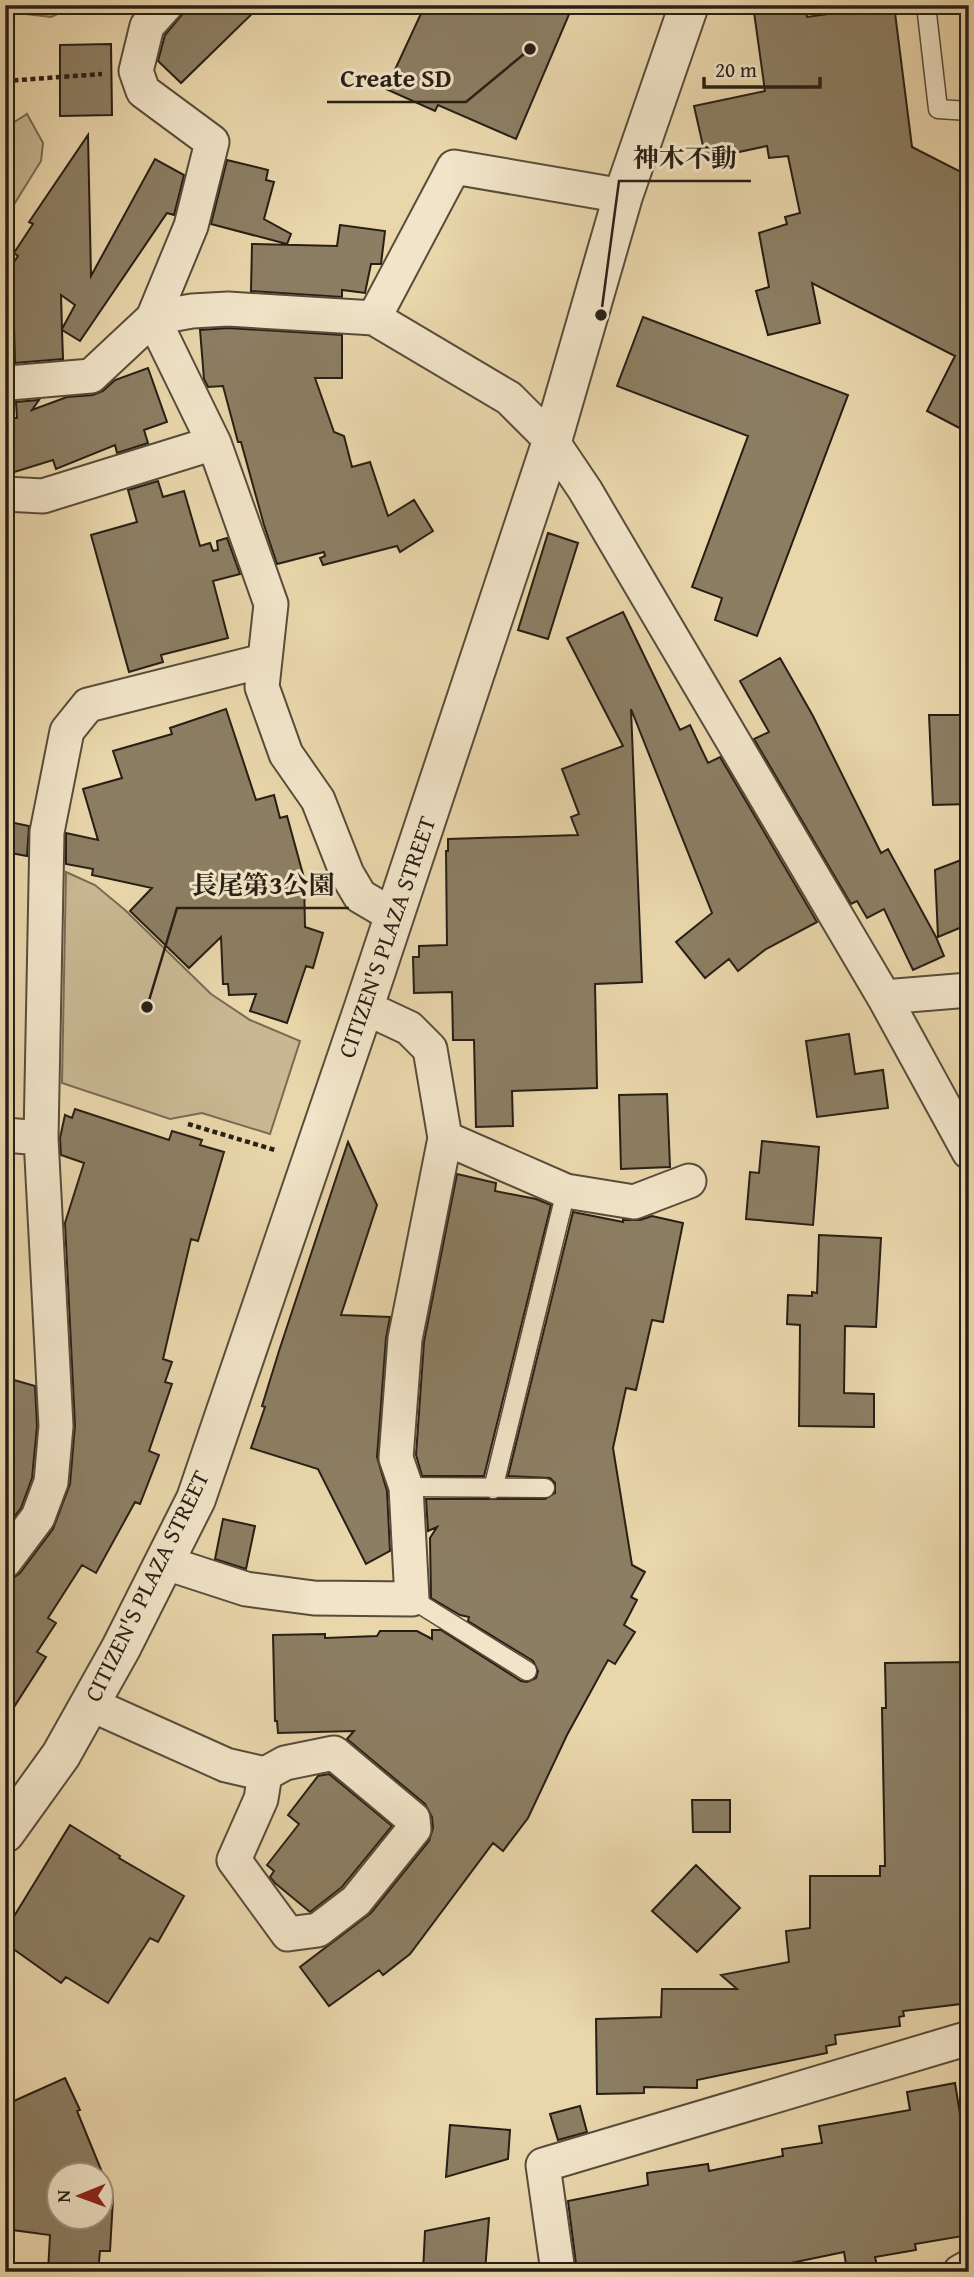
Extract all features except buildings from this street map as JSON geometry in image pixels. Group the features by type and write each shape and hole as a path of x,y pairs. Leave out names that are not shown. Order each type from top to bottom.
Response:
{"street":[{"path":"9,383 91,376 153,318 191,226 212,142 143,91 136,71 147,26 166,5"},
{"name":"CITIZEN'S PLAZA STREET","path":"5,1833 61,1755 121,1648 195,1499 364,1007 552,441 623,197 689,5"},
{"path":"374,318 454,167 623,197"},
{"path":"153,318 228,309 374,318 509,398 552,441 585,490 884,996 969,1152"},
{"path":"153,318 214,443 271,604 262,687 286,754 318,800 346,874 360,895 394,916"},
{"path":"5,494 43,496 214,443"},
{"path":"5,1561 38,1517 51,1482 56,1426 41,1138 47,832 67,731 88,705 264,661"},
{"path":"884,996 969,989"},
{"path":"163,1562 246,1589 314,1598 412,1599 406,1487 396,1458 405,1339 445,1138 430,1049 409,1028 364,1007"},
{"path":"5,1135 41,1138"},
{"path":"445,1138 566,1191 634,1202 689,1181"},
{"path":"90,1704 226,1765 265,1773 285,1763 334,1753 413,1819 414,1829 356,1901 318,1930 288,1934 234,1860 261,1799 265,1773"},
{"path":"558,2272 543,2165 969,2038"},
{"path":"960,2272 969,2267"}],"lane":[{"path":"926,5 938,109 969,111"},
{"path":"493,1489 566,1191"},
{"path":"406,1487 545,1488"},
{"path":"412,1599 527,1671"}],"path":[{"path":"5,81 136,71"},
{"path":"188,1124 278,1151"}],"shaded area":[{"path":"22,5 78,5 51,17 26,14"},
{"path":"27,114 43,143 41,161 5,219 5,128"},
{"path":"66,872 95,885 125,910 211,994 250,1020 300,1041 270,1134 202,1113 170,1119 62,1083"}],"place":[{"name":"Create SD","path":"530,49"},
{"name":"神木不動","path":"601,315"},
{"name":"長尾第3公園","path":"147,1007"}]}
